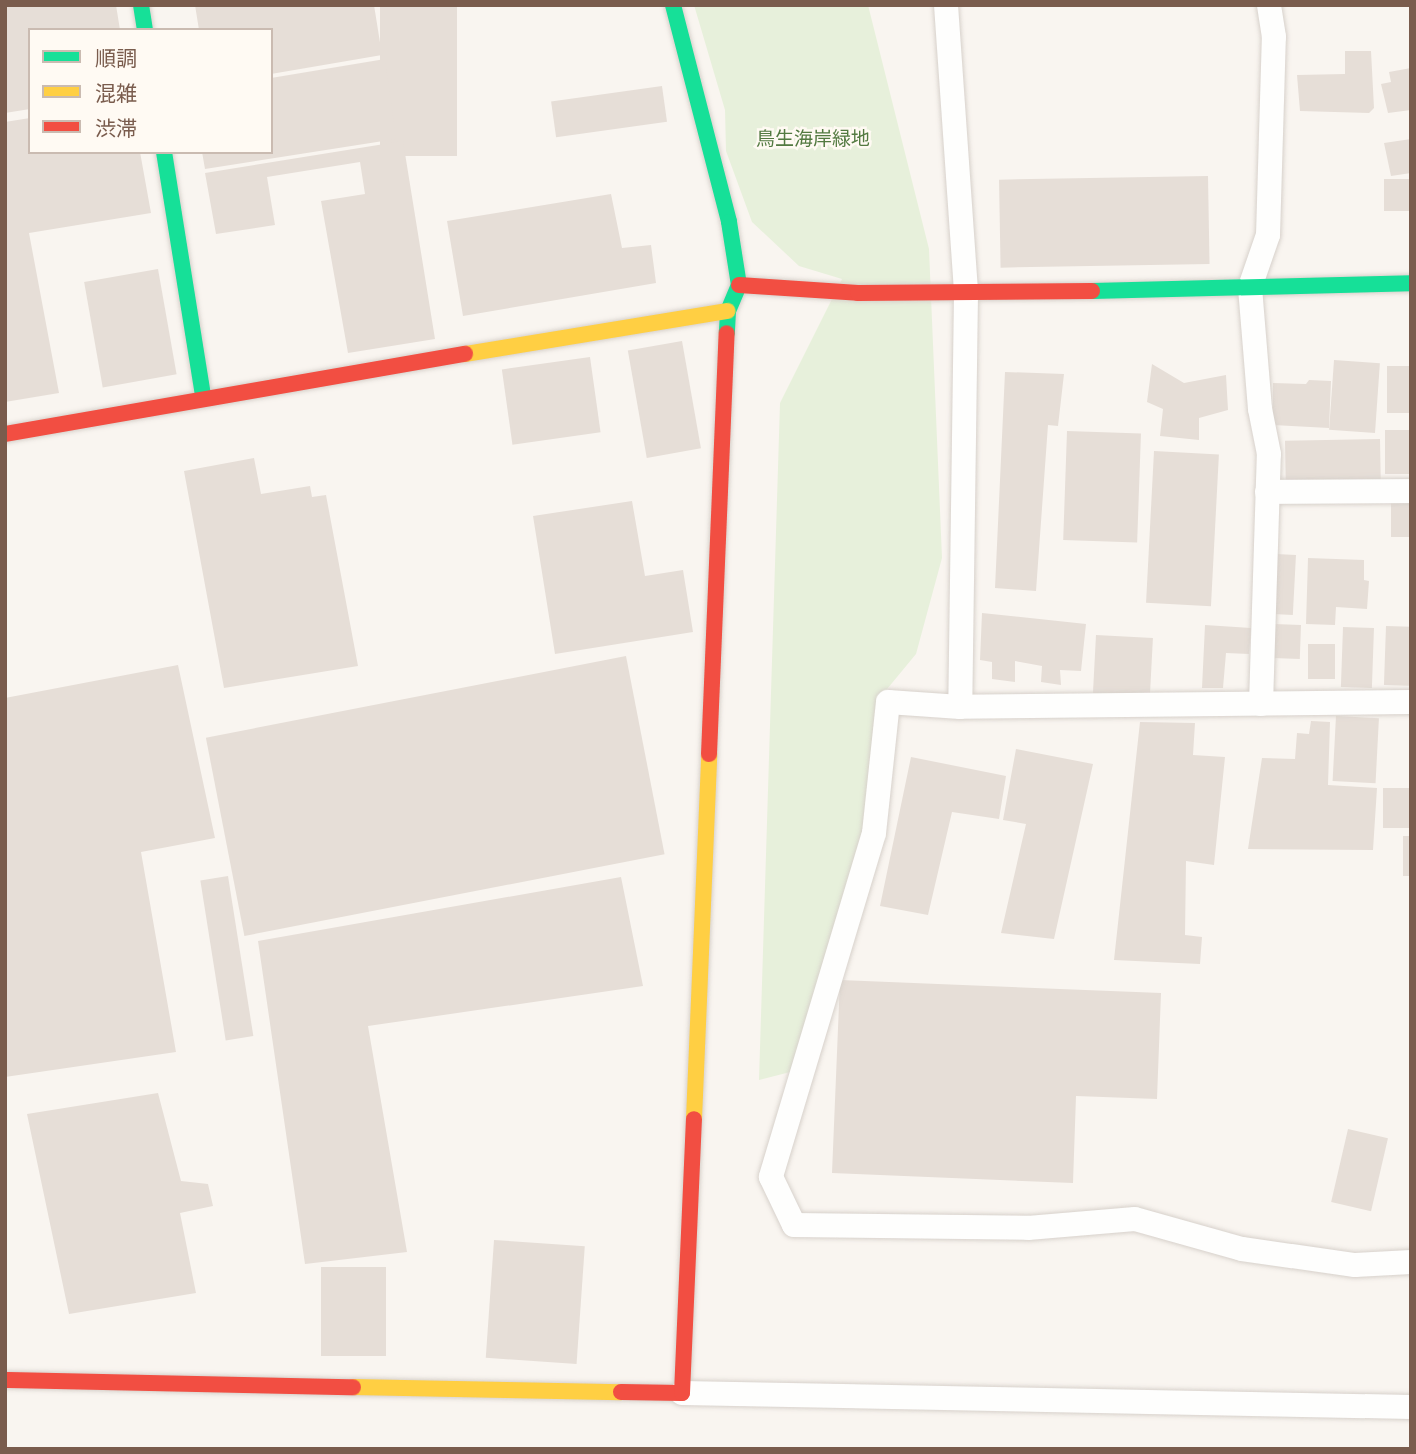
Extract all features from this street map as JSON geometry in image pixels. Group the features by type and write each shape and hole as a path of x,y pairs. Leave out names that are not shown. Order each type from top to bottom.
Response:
{"street":[{"path":"141,5 145,28"},
{"path":"673,5 729,222 739,285 728,311 682,1393"},
{"path":"946,5 966,294 960,707"},
{"path":"1261,704 1269,454 1250,287 1268,235 1274,37 1269,5"},
{"path":"164,154 203,397"},
{"path":"739,285 858,293 966,294 1411,283"},
{"path":"5,434 203,397 728,311"},
{"path":"1267,492 1411,491"},
{"path":"1411,702 960,707 888,702 874,833 771,1177 794,1225 1028,1228 1135,1219 1242,1249 1355,1265 1411,1262"},
{"path":"5,1380 1411,1408"}],"green space":[{"name":"鳥生海岸緑地","path":"694,5 868,5 929,249 942,558 916,654 878,700 867,838 798,1070 759,1080 780,403 842,279 799,266 752,222 726,151 725,110"}],"building":[{"path":"5,5 116,5 120,28 28,28 28,109 5,113"},
{"path":"195,5 374,5 382,55 273,74 273,28 199,28"},
{"path":"380,5 457,5 457,156 380,156"},
{"path":"1345,51 1371,51 1374,108 1369,113 1300,111 1297,75 1345,74"},
{"path":"385,59 396,139 205,169 202,154 273,154 273,78"},
{"path":"1411,68 1411,110 1388,113 1381,84 1391,82 1389,72"},
{"path":"662,86 667,122 556,137 551,102"},
{"path":"28,118 28,154 140,154 151,213 29,233 59,393 5,402 5,122"},
{"path":"1411,139 1411,173 1391,176 1384,143"},
{"path":"403,141 435,339 348,353 321,201 365,194 360,162 267,177 275,225 216,234 205,173"},
{"path":"1208,176 1210,264 1001,268 999,180"},
{"path":"1384,179 1411,179 1411,211 1384,211"},
{"path":"611,194 622,248 651,245 656,283 463,316 447,221"},
{"path":"158,269 177,374 103,387 84,282"},
{"path":"682,341 701,448 647,458 628,351"},
{"path":"590,357 601,432 512,445 502,369"},
{"path":"1334,360 1380,363 1375,433 1329,430"},
{"path":"1152,364 1184,383 1226,375 1228,410 1199,418 1199,440 1160,436 1163,409 1147,402"},
{"path":"1387,366 1411,366 1411,413 1387,413"},
{"path":"1005,372 1064,374 1058,426 1048,425 1036,591 995,588"},
{"path":"1309,380 1331,381 1329,428 1273,425 1273,383 1306,384"},
{"path":"1385,430 1411,430 1411,474 1385,474"},
{"path":"1067,431 1141,434 1137,543 1063,540"},
{"path":"1380,439 1381,485 1286,487 1285,441"},
{"path":"1154,451 1219,454 1211,606 1146,603"},
{"path":"254,458 261,494 310,486 312,497 326,495 358,666 224,688 184,471"},
{"path":"632,501 645,576 683,570 693,632 555,654 533,516"},
{"path":"1391,503 1411,503 1411,537 1391,537"},
{"path":"1276,554 1296,555 1293,615 1273,614"},
{"path":"1308,558 1364,560 1364,580 1369,581 1367,609 1336,607 1335,625 1306,624"},
{"path":"982,613 1086,624 1081,671 1060,670 1061,685 1041,682 1042,666 1015,661 1015,682 992,679 992,662 980,660"},
{"path":"1274,624 1301,625 1300,659 1273,658"},
{"path":"1205,625 1251,628 1249,654 1226,653 1223,688 1202,688"},
{"path":"1386,626 1411,627 1409,686 1384,685"},
{"path":"1343,627 1374,628 1372,688 1341,687"},
{"path":"1096,635 1153,638 1150,696 1093,693"},
{"path":"1308,644 1335,644 1335,679 1308,679"},
{"path":"626,656 665,854 244,936 206,738"},
{"path":"178,665 215,838 141,852 176,1052 5,1077 5,698"},
{"path":"1336,716 1379,718 1376,783 1333,781"},
{"path":"1311,721 1330,722 1328,785 1377,788 1373,850 1248,849 1262,758 1295,759 1297,733 1309,734"},
{"path":"1140,722 1195,723 1193,755 1225,757 1214,865 1186,861 1185,935 1202,937 1200,964 1114,960"},
{"path":"1016,749 1093,764 1054,939 1001,933 1026,824 1003,820"},
{"path":"911,757 1006,776 999,819 952,812 928,915 880,906"},
{"path":"1383,788 1411,788 1411,828 1383,828"},
{"path":"1403,836 1411,836 1411,876 1403,876"},
{"path":"228,876 253,1036 226,1040 200,880"},
{"path":"621,877 643,986 368,1026 407,1252 305,1264 258,941"},
{"path":"840,980 1161,993 1157,1099 1076,1096 1073,1183 832,1173"},
{"path":"158,1093 181,1181 208,1184 213,1206 180,1213 196,1293 69,1314 27,1114"},
{"path":"1348,1129 1388,1138 1371,1211 1331,1202"},
{"path":"494,1240 585,1246 577,1364 486,1358"},
{"path":"321,1267 386,1267 386,1356 321,1356"}],"traffic: fast":[{"path":"141,5 145,28"},
{"path":"673,5 729,222 739,285 728,311 727,333"},
{"path":"164,154 203,396"},
{"path":"1092,291 1411,283"}],"traffic: slow":[{"path":"465,354 728,311"},
{"path":"694,1119 709,754"},
{"path":"353,1387 621,1392"}],"traffic: jam":[{"path":"739,285 858,293 1092,291"},
{"path":"709,754 727,333"},
{"path":"5,434 465,354"},
{"path":"621,1392 682,1393 694,1119"},
{"path":"5,1380 353,1387"}]}
